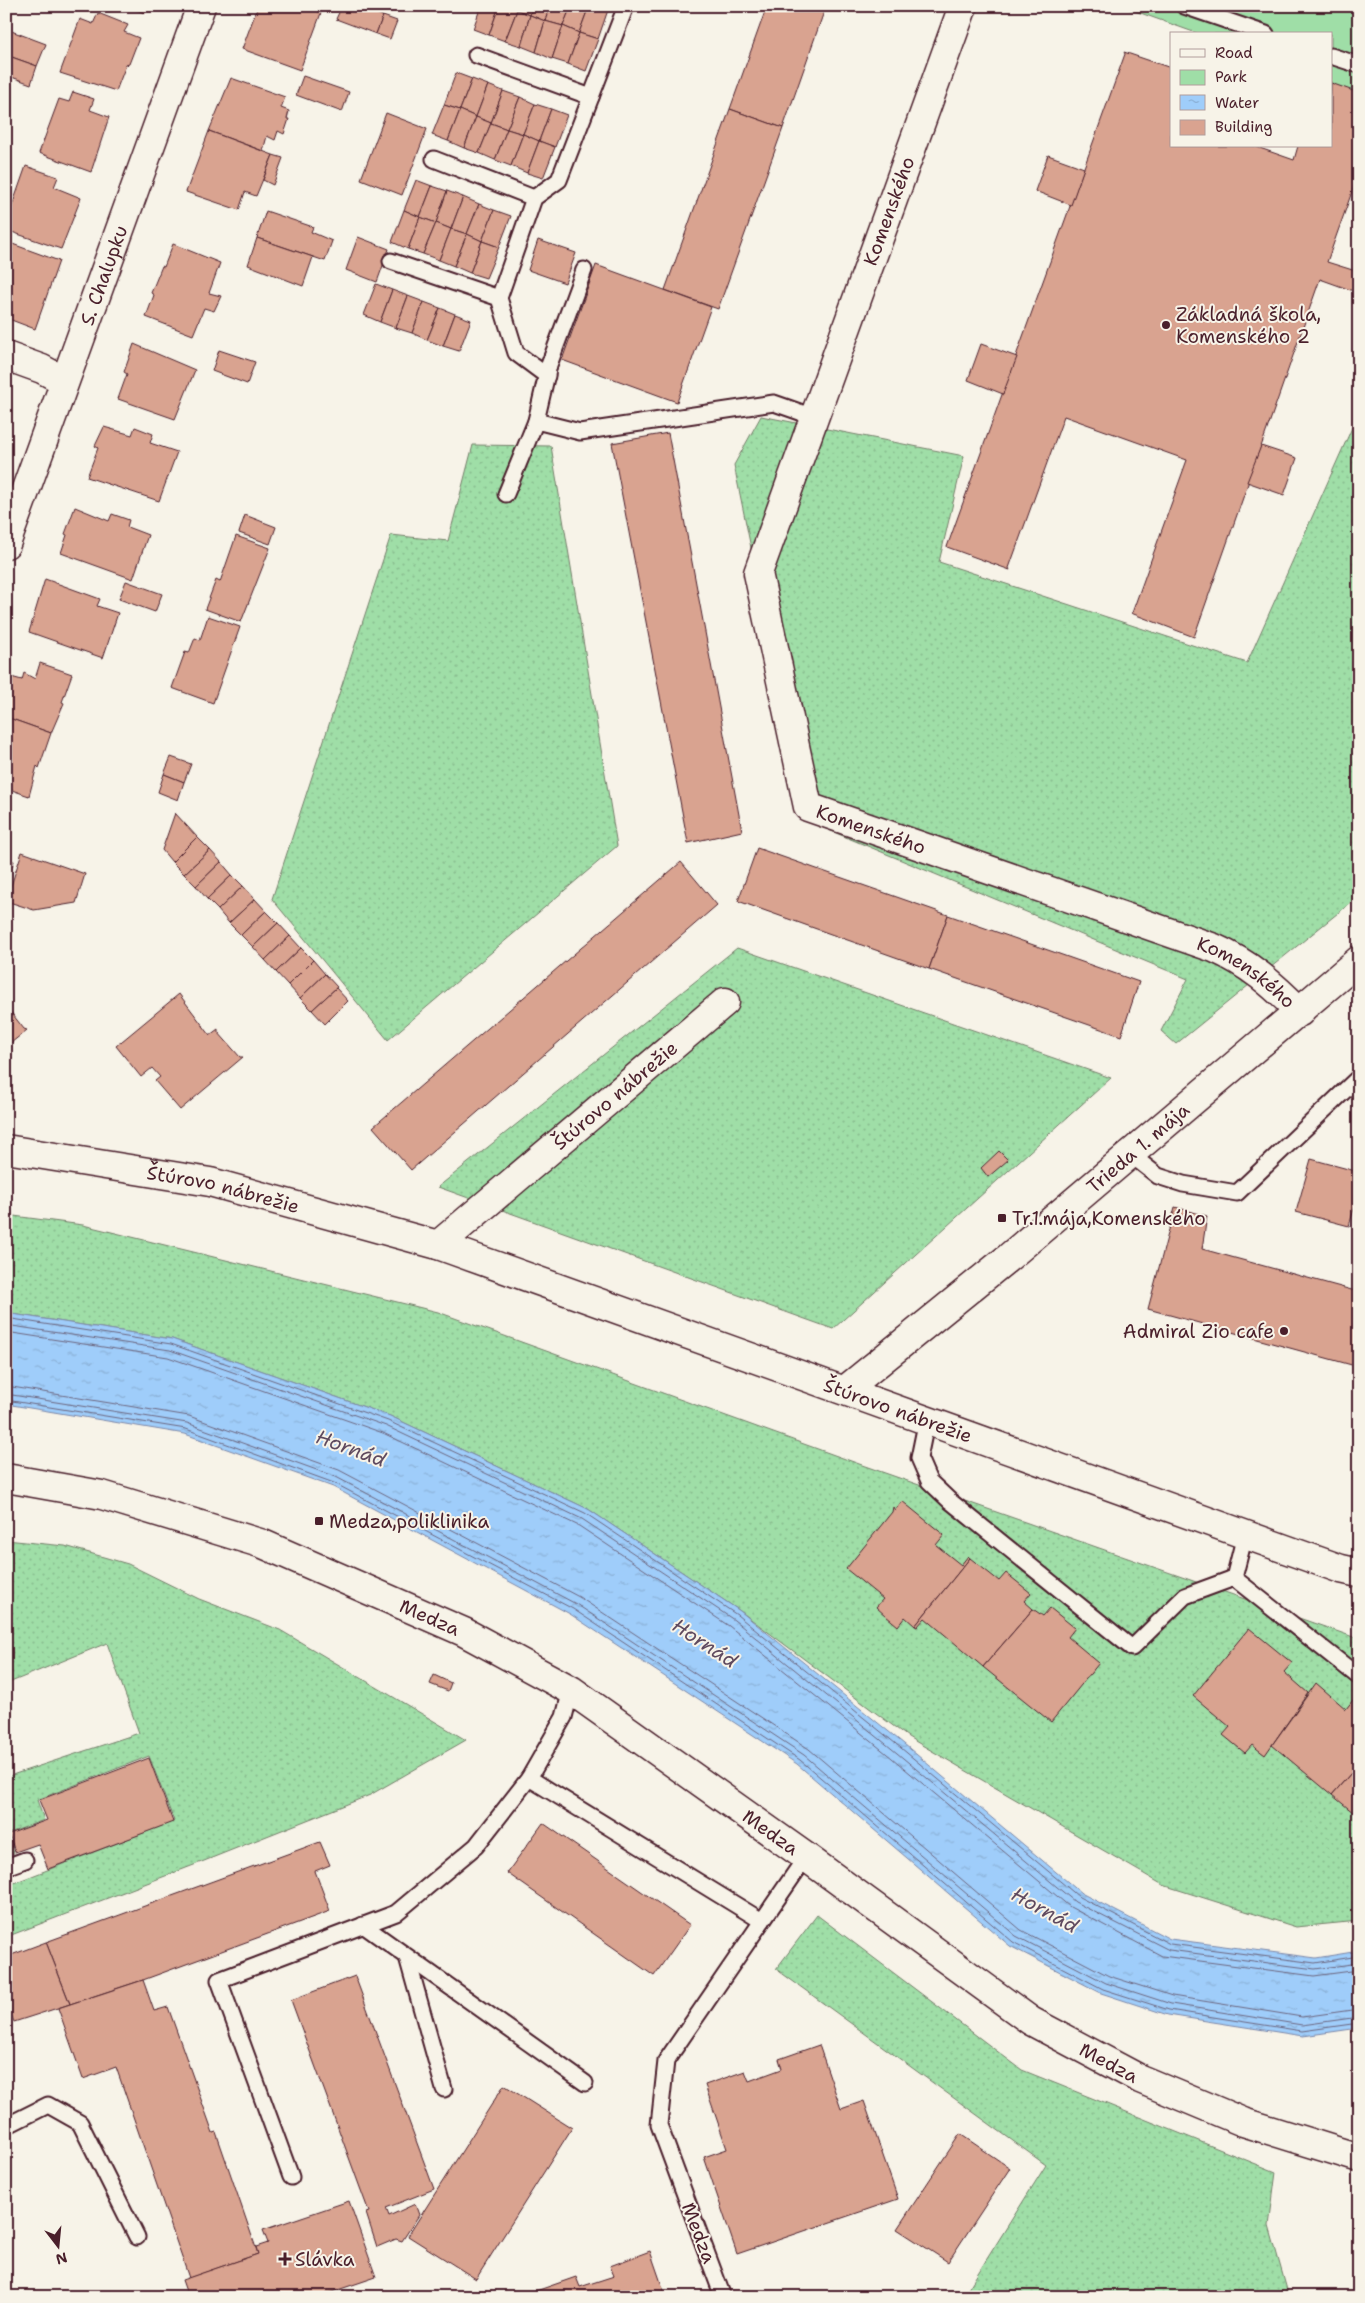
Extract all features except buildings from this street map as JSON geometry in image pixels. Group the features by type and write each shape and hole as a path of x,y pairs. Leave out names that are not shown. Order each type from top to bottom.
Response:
{"street":[{"name":"S. Chalupku","path":"6,544 201,6"},
{"name":"Komenského","path":"963,6 758,573 808,807 1214,948 1235,957 1268,980 1300,1012"},
{"path":"6,356 42,369 64,381"},
{"name":"Trieda 1. mája","path":"845,1390 1009,1257 1359,960"},
{"name":"Štúrovo nábrežie","path":"438,1245 725,1002"},
{"name":"Štúrovo nábrežie","path":"6,1149 210,1182 438,1245 1341,1569 1359,1573"},
{"name":"Medza","path":"6,1478 102,1495 263,1544 464,1632 571,1690 806,1857 1031,2021 1140,2079 1243,2122 1349,2155"},
{"path":"1349,2155 1359,2176"}],"lane":[{"path":"547,376 516,353 499,298 534,198 559,180 626,6"},
{"path":"1184,6 1260,32"},
{"path":"476,56 591,97"},
{"path":"1332,56 1359,65"},
{"path":"434,159 534,198"},
{"path":"391,261 499,298"},
{"path":"506,494 536,422 547,376 584,270"},
{"path":"536,422 580,432 774,403 814,417"},
{"path":"1130,1154 1158,1176 1183,1184 1236,1194 1359,1077"},
{"path":"927,1419 919,1458 929,1481 950,1502 1132,1648 1185,1596 1234,1578"},
{"path":"1234,1578 1245,1534"},
{"path":"1234,1578 1359,1677"},
{"path":"290,2177 218,1980 396,1913 476,1846 529,1778 564,1717 571,1690"},
{"path":"529,1778 762,1921"},
{"name":"Medza","path":"723,2297 659,2125 666,2061 806,1857"},
{"path":"6,1867 26,1860"},
{"path":"363,1926 585,2083"},
{"path":"407,1957 444,2089"},
{"path":"6,2126 48,2105 80,2123 137,2238"}],"green space":[{"path":"1121,6 1359,6 1359,96 1332,85 1332,32 1193,32"},
{"path":"1359,412 1359,896 1176,1044 1161,1031 1188,979 807,821 734,465 761,416 964,456 939,562 1247,663"},
{"path":"473,445 551,446 617,846 388,1040 272,899 391,535 448,541"},
{"path":"737,948 1111,1078 833,1329 438,1187"},
{"path":"6,1215 83,1225 438,1312 862,1465 1359,1639 1359,1921 1296,1927 1163,1885 908,1737 740,1611 588,1509 390,1416 172,1339 6,1313"},
{"path":"6,1540 65,1546 128,1564 199,1599 280,1630 466,1740 370,1795 6,1937 6,1886 174,1821 149,1756 37,1800 44,1820 7,1834 14,1853 6,1855 6,1777 139,1733 107,1643 6,1684"},
{"path":"817,1915 1022,2070 1276,2172 1269,2226 1289,2297 963,2297 1046,2165 776,1969"}],"water":[{"name":"Hornád","path":"6,1313 172,1339 390,1416 588,1509 740,1611 904,1744 1081,1893 1170,1939 1316,1958 1359,1951 1359,2028 1303,2036 1168,2015 1101,1993 1010,1946 797,1764 570,1614 333,1487 185,1434 6,1404"}],"place":[{"name":"Základná škola, Komenského 2","path":"1166,325"},
{"name":"Tr.1.mája,Komenského","path":"1002,1218"},
{"name":"Admiral Zio cafe","path":"1284,1331"},
{"name":"Medza,poliklinika","path":"319,1521"},
{"name":"Slávka","path":"285,2259"}]}
